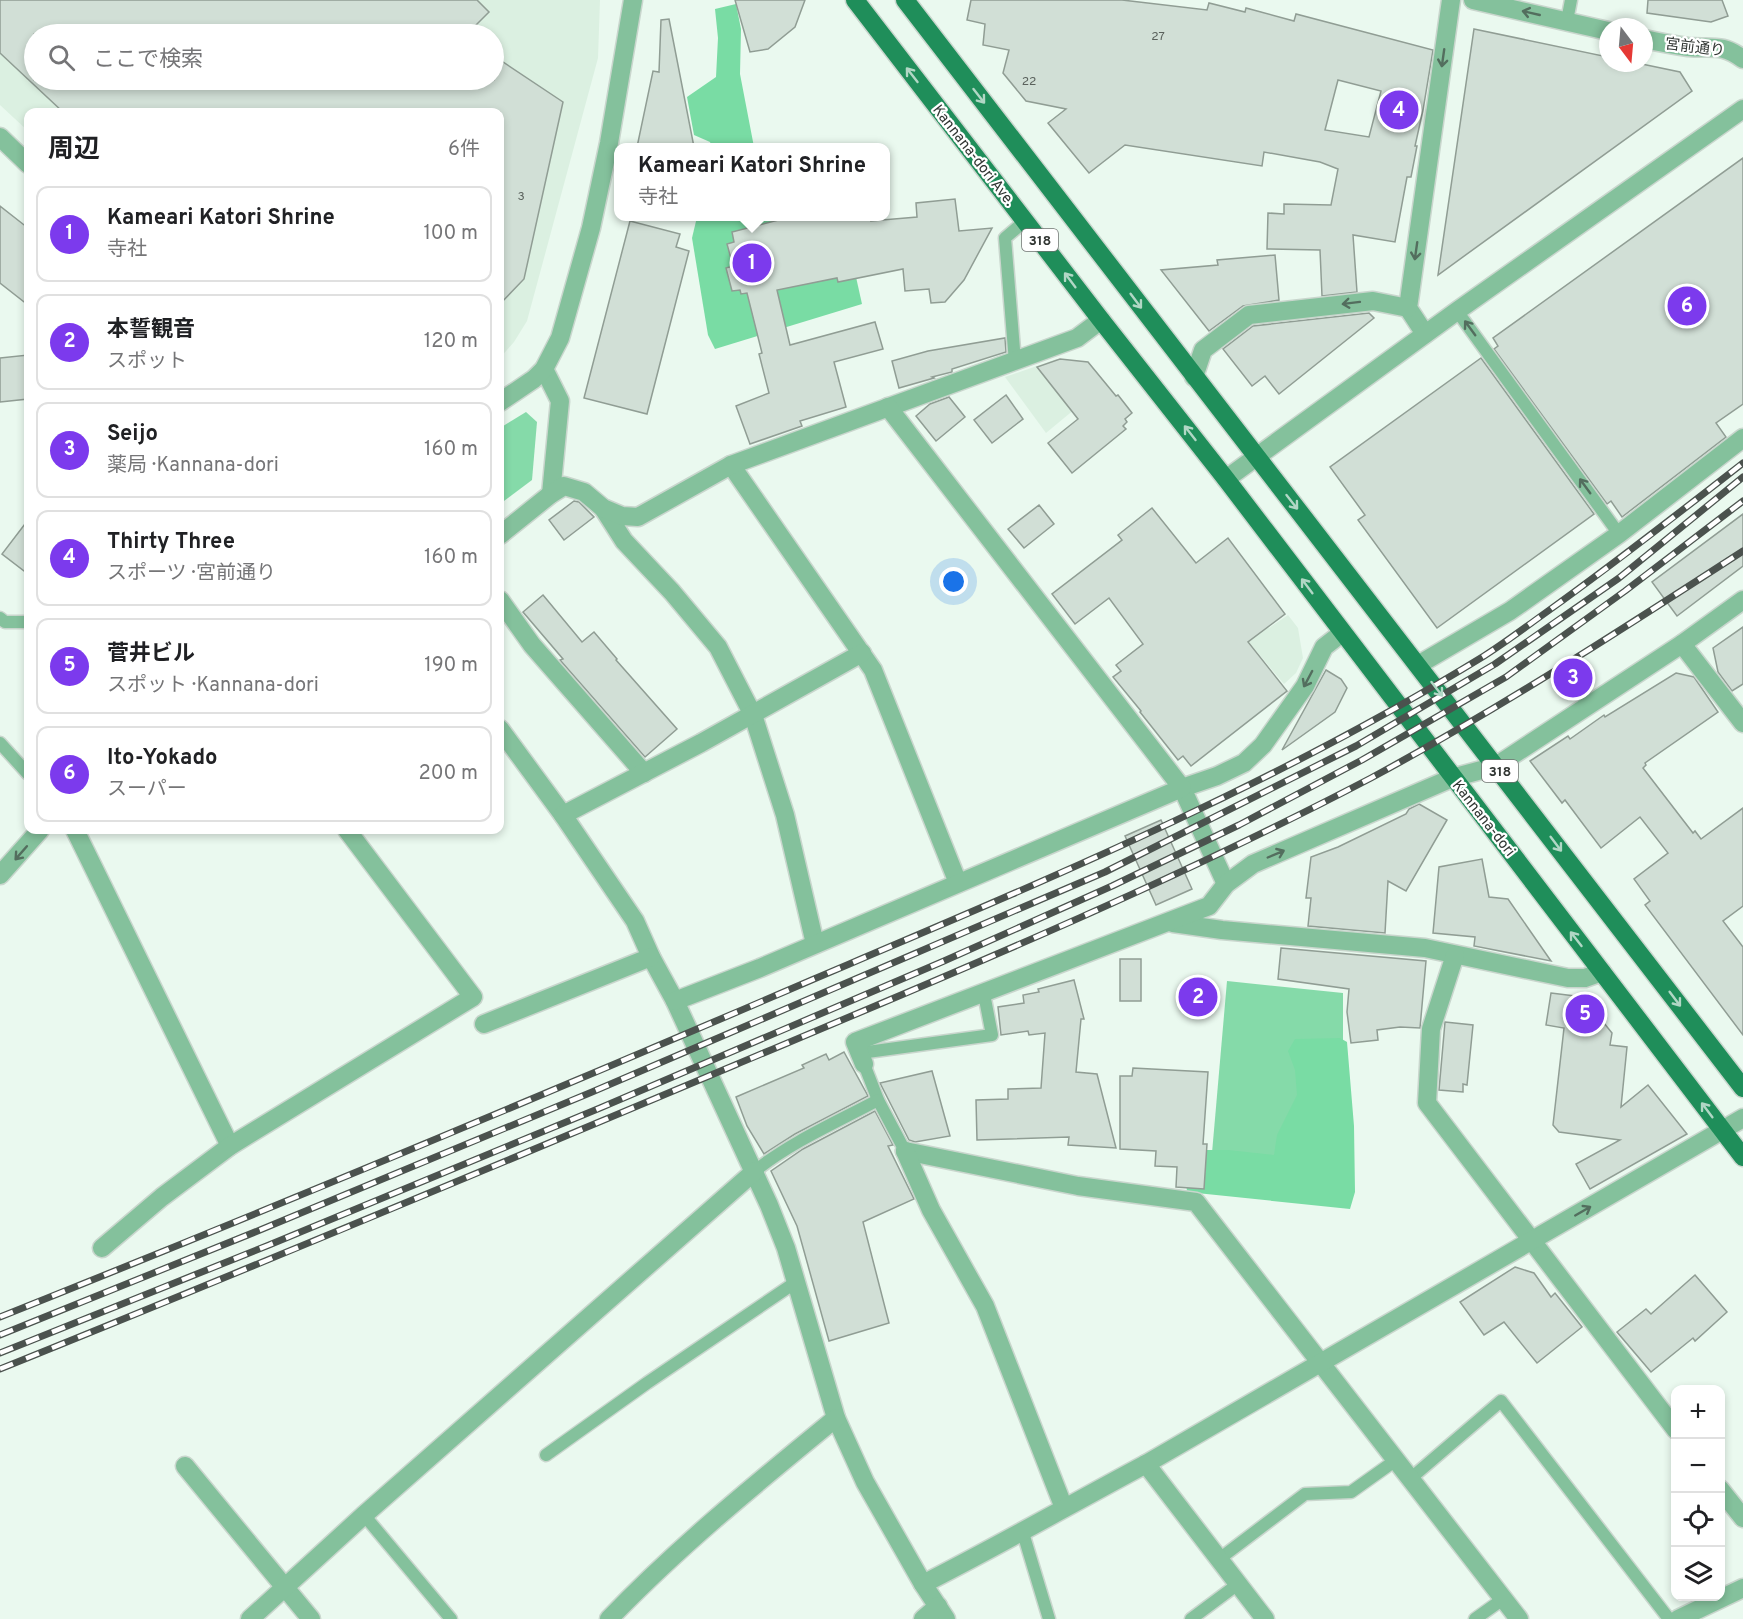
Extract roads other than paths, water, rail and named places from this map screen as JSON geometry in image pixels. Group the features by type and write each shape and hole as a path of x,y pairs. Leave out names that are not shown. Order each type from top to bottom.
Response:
{"main road":[{"name":"Kannana-dori Ave.","path":"855,0 1226,479"},
{"name":"318","path":"905,0 1743,1088"},
{"name":"Kannana-dori","path":"1226,479 1743,1157"}],"street":[{"path":"504,399 534,379 544,369 560,338 591,228 611,132 633,0"},
{"path":"1425,334 1408,308 1451,0"},
{"path":"1473,0 1599,29"},
{"name":"宮前通り","path":"1653,41 1689,47 1717,46 1743,59"},
{"path":"1226,479 1457,311 1743,109"},
{"path":"0,137 24,160"},
{"path":"1194,377 1203,350 1249,315 1373,301 1408,308"},
{"path":"504,532 564,486 584,492 603,508 622,516 638,517 731,465 1077,338 1101,320"},
{"path":"544,369 560,401 551,494"},
{"path":"888,407 1182,788 1226,884"},
{"path":"1418,665 1509,611 1619,534 1743,438"},
{"path":"731,465 873,670 957,883"},
{"path":"603,508 624,541 672,592 718,647 753,715 785,815 815,944"},
{"path":"862,1059 855,1042 1209,906 1226,884 1253,864 1452,778 1496,766 1682,644 1743,600"},
{"path":"504,606 531,645 644,773"},
{"path":"675,1001 760,968 1244,763 1263,745 1305,686 1324,648 1342,633"},
{"path":"1682,644 1743,723"},
{"path":"563,815 753,715 862,653"},
{"path":"504,734 563,815 635,921 675,1001 754,1171 786,1248 836,1418 865,1482 942,1613 923,1619"},
{"path":"0,875 36,834"},
{"path":"77,834 230,1146"},
{"path":"102,1248 162,1197 230,1146 473,998 350,834"},
{"path":"1169,922 1222,930 1425,948 1568,978 1585,978 1602,972"},
{"path":"1455,955 1431,1029 1427,1103 1671,1423"},
{"path":"484,1024 651,957"},
{"path":"467,1002 504,1016"},
{"path":"923,1584 1023,1533 1146,1464 1743,1118"},
{"path":"905,1151 1078,1186 1196,1202 1519,1619"},
{"path":"905,1151 931,1210 985,1306 1064,1508"},
{"path":"250,1619 364,1515 754,1171"},
{"path":"609,1619 652,1575 836,1418"},
{"path":"1146,1464 1265,1619"},
{"path":"185,1466 311,1619"},
{"path":"1723,1493 1743,1518"},
{"path":"1678,1619 1743,1588"}],"lane":[{"path":"1567,21 1571,0"},
{"path":"1015,362 1005,238 1025,221"},
{"path":"1457,311 1619,534"},
{"path":"0,618 5,622 24,622"},
{"path":"0,743 24,770"},
{"path":"905,1151 878,1100 862,1059 992,1035 984,994"},
{"path":"754,1171 822,1129 878,1100"},
{"path":"546,1455 796,1282"},
{"path":"1410,1479 1501,1401 1669,1619"},
{"path":"1218,1560 1305,1494 1351,1492 1396,1460"},
{"path":"364,1515 451,1619"},
{"path":"1023,1533 1049,1619"},
{"path":"1191,1619 1238,1584"},
{"path":"1475,1619 1503,1599"}],"railway":[{"path":"0,1317 306,1193 713,1022 985,906 1239,790 1322,748 1484,656 1598,575 1743,463"},
{"path":"0,1335 592,1092 1105,872 1356,746 1495,664 1619,578 1743,477"},
{"path":"0,1353 600,1108 944,961 1112,886 1239,825 1362,760 1506,677 1625,591 1743,501"},
{"path":"0,1369 896,997 1136,893 1215,856 1371,778 1466,725 1743,551"}],"place":[{"name":"Thirty Three","path":"1399,110"},
{"name":"Kameari Katori Shrine","path":"752,263"},
{"name":"Ito-Yokado","path":"1687,306"},
{"name":"Seijo","path":"1573,678"},
{"name":"本誓観音","path":"1198,997"},
{"name":"菅井ビル","path":"1585,1014"}]}
